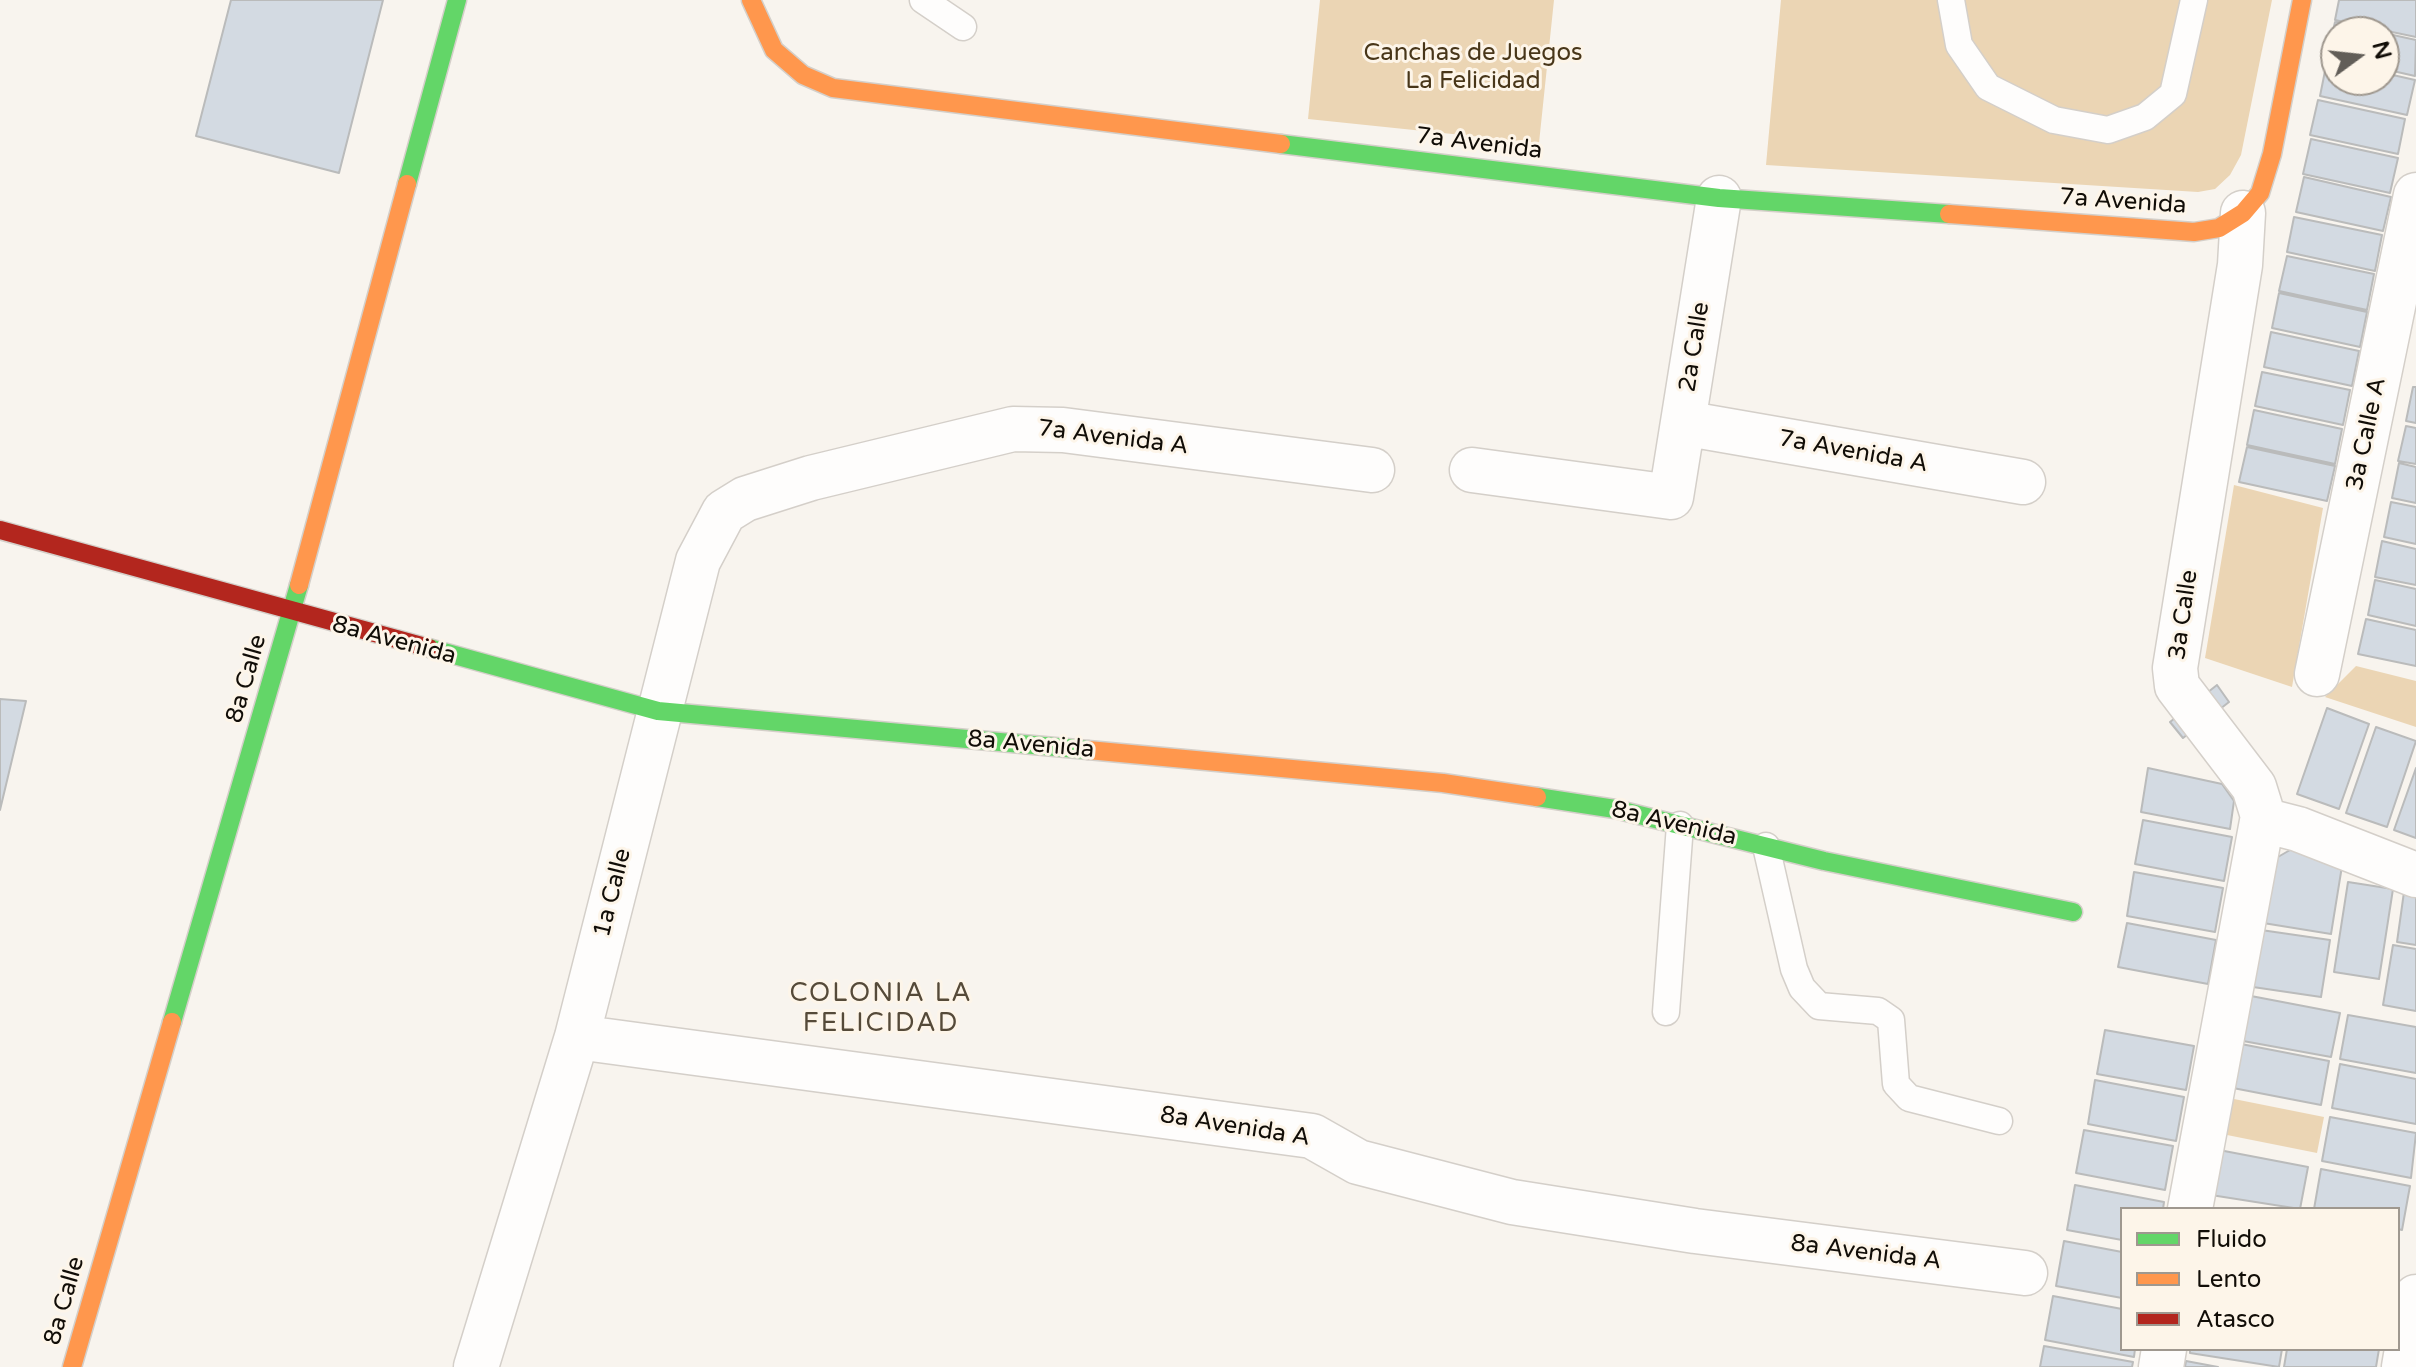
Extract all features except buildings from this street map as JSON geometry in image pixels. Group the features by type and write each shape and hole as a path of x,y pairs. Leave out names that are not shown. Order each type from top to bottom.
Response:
{"main road":[{"name":"8a Calle","path":"72,1367 291,613 457,0"},
{"name":"7a Avenida","path":"751,0 774,50 803,75 833,88 1719,198 2194,232 2219,228 2243,213"},
{"name":"3a Calle","path":"2243,213 2260,193 2272,154 2302,0"},
{"name":"8a Avenida","path":"0,530 291,613 658,711 1443,783 1615,809 1766,846 2073,912"}],"street":[{"name":"3a Calle A","path":"2317,674 2416,195"},
{"name":"2a Calle","path":"1472,470 1671,497 1719,198"},
{"name":"3a Calle","path":"2190,1207 2263,820 2258,793 2184,698 2176,682 2175,668 2240,265 2243,213"},
{"name":"7a Avenida A","path":"1683,423 2023,482"},
{"name":"7a Avenida A","path":"811,478 994,431 1034,428 1372,470"},
{"name":"1a Calle","path":"489,1365 577,1037 698,561 716,521 745,499 811,478"},
{"path":"2263,820 2298,829 2416,875"},
{"name":"8a Avenida A","path":"577,1037 1312,1136 1358,1162 1512,1202 1695,1231 2025,1273"},
{"path":"2404,1367 2416,1297"}],"lane":[{"path":"923,0 963,27"},
{"path":"1951,0 1959,45 1988,87 2054,120 2108,130 2145,117 2173,94 2194,0"},
{"path":"1666,1012 1680,825"},
{"path":"1766,846 1794,969 1802,988 1819,1006 1878,1011 1891,1020 1896,1084 1909,1098 1999,1121"}],"green space":[{"name":"Canchas de Juegos La Felicidad","path":"1320,0 1554,0 1539,143 1308,119"},
{"path":"1781,0 2272,0 2241,155 2230,175 2215,189 2198,192 1766,165"},
{"path":"2234,485 2323,508 2292,687 2205,658"},
{"path":"2356,666 2416,681 2416,727 2325,697"},
{"path":"2224,1097 2324,1117 2317,1153 2217,1133"}],"traffic: fast":[{"path":"407,184 457,0"},
{"path":"1281,144 1719,198 1949,214"},
{"path":"172,1022 299,585"},
{"path":"429,648 658,711 1088,750"},
{"path":"1537,797 1615,809 1824,861 2073,912"}],"traffic: slow":[{"path":"751,0 774,50 803,75 833,88 1281,144"},
{"path":"1949,214 2194,232 2219,228 2243,213 2260,193 2272,154 2302,0"},
{"path":"299,585 407,184"},
{"path":"1088,750 1443,783 1537,797"},
{"path":"72,1367 172,1022"}],"traffic: jam":[{"path":"0,530 429,648"}],"district":[{"name":"COLONIA LA FELICIDAD","path":"881,1009"}]}
